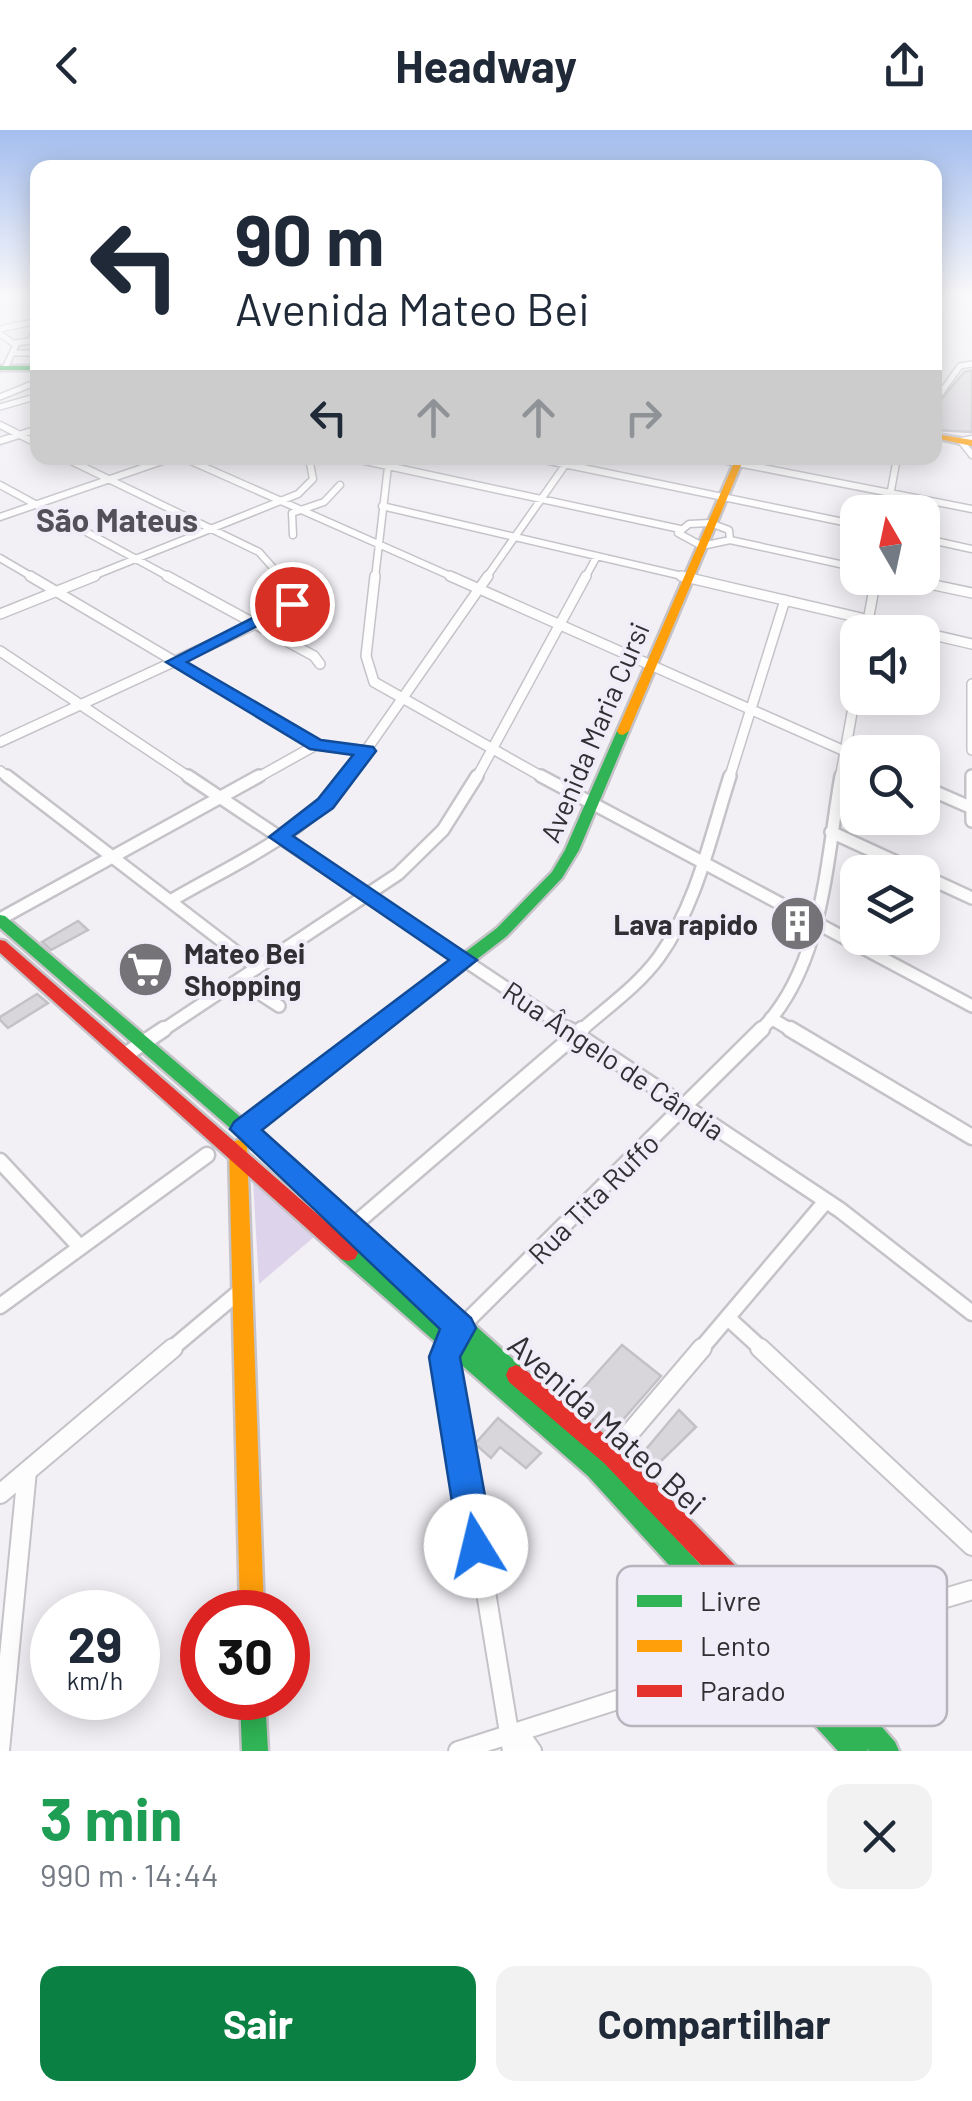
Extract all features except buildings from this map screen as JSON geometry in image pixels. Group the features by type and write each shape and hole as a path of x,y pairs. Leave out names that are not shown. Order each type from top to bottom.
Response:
{"main road":[{"path":"942,437 968,441"},
{"name":"Avenida Maria Cursi","path":"244,1129 502,932 557,875 593,802 737,465"},
{"name":"Avenida Mateo Bei","path":"0,920 244,1129 460,1328 612,1455 719,1566"},
{"name":"Avenida Mateo Bei","path":"0,946 598,1470 687,1566"},
{"path":"244,1129 237,1182 242,1195 246,1287 252,1590"},
{"path":"254,1720 256,1751"},
{"name":"Avenida Mateo Bei","path":"833,1726 855,1751"},
{"name":"Avenida Mateo Bei","path":"865,1726 886,1751"}],"street":[{"path":"942,391 959,368"},
{"path":"0,396 30,373"},
{"path":"0,407 30,374"},
{"path":"0,425 30,440"},
{"path":"0,442 30,432"},
{"path":"968,441 972,455"},
{"path":"0,742 292,604 270,561 214,528 80,465"},
{"path":"0,518 151,465"},
{"path":"199,465 840,750"},
{"path":"0,614 281,502 311,484 310,465"},
{"path":"387,465 368,668 374,682 972,1006"},
{"path":"404,465 680,529 689,524 710,524 729,530 730,540"},
{"path":"172,900 279,837 326,803 565,465"},
{"path":"586,465 840,521"},
{"path":"762,465 972,509"},
{"path":"891,493 896,465"},
{"path":"0,485 314,656 320,664"},
{"path":"293,535 292,515 329,500 340,485"},
{"path":"382,506 851,615"},
{"path":"680,529 685,541 701,546 730,540 840,564"},
{"path":"940,542 972,549"},
{"path":"125,1055 398,874 443,830 492,749 597,556"},
{"path":"0,558 316,745 366,751"},
{"path":"940,586 972,593"},
{"path":"334,1242 659,958 689,906 785,600"},
{"path":"940,636 972,644"},
{"name":"Rua Ângelo de Cândia","path":"0,651 826,1201 972,1313"},
{"path":"972,684 972,750"},
{"path":"0,920 316,745"},
{"path":"0,770 257,968"},
{"path":"972,776 972,821"},
{"path":"940,794 971,808"},
{"name":"Rua Tita Ruffo","path":"448,1342 772,1018 790,991 812,938 840,797"},
{"path":"831,832 880,855"},
{"path":"940,883 972,898"},
{"path":"239,980 279,1006"},
{"path":"772,1018 972,1137"},
{"path":"0,1306 207,1155"},
{"path":"0,1161 80,1247"},
{"path":"598,1470 826,1201"},
{"path":"0,1494 246,1287"},
{"path":"729,1319 972,1546"},
{"path":"448,1342 444,1357 513,1740 532,1751"},
{"path":"0,1750 27,1471"},
{"path":"947,1597 972,1590"},
{"path":"458,1751 513,1740 617,1704"}],"shaded area":[{"path":"253,1181 314,1237 259,1284"}],"traffic: fast":[{"path":"0,368 30,368"},
{"path":"244,1129 502,932 557,875 572,850 623,731"},
{"path":"0,920 273,1155 516,1375"},
{"path":"348,1253 596,1468 686,1566"},
{"path":"254,1720 255,1751"},
{"path":"832,1726 855,1751"},
{"path":"864,1726 886,1751"}],"traffic: slow":[{"path":"942,437 972,443"},
{"path":"623,731 737,465"},
{"path":"238,1147 251,1590"}],"traffic: jam":[{"path":"0,945 348,1253"},
{"path":"516,1375 612,1455 719,1566"}],"place":[{"name":"Lava rapido","path":"797,924"},
{"name":"Mateo Bei Shopping","path":"145,969"}],"district":[{"name":"São Mateus","path":"117,519"}],"route":[{"path":"292,604 174,662 316,745 366,751 326,803 279,837 465,960 244,1129 460,1328 448,1342 444,1357 476,1546"}]}
